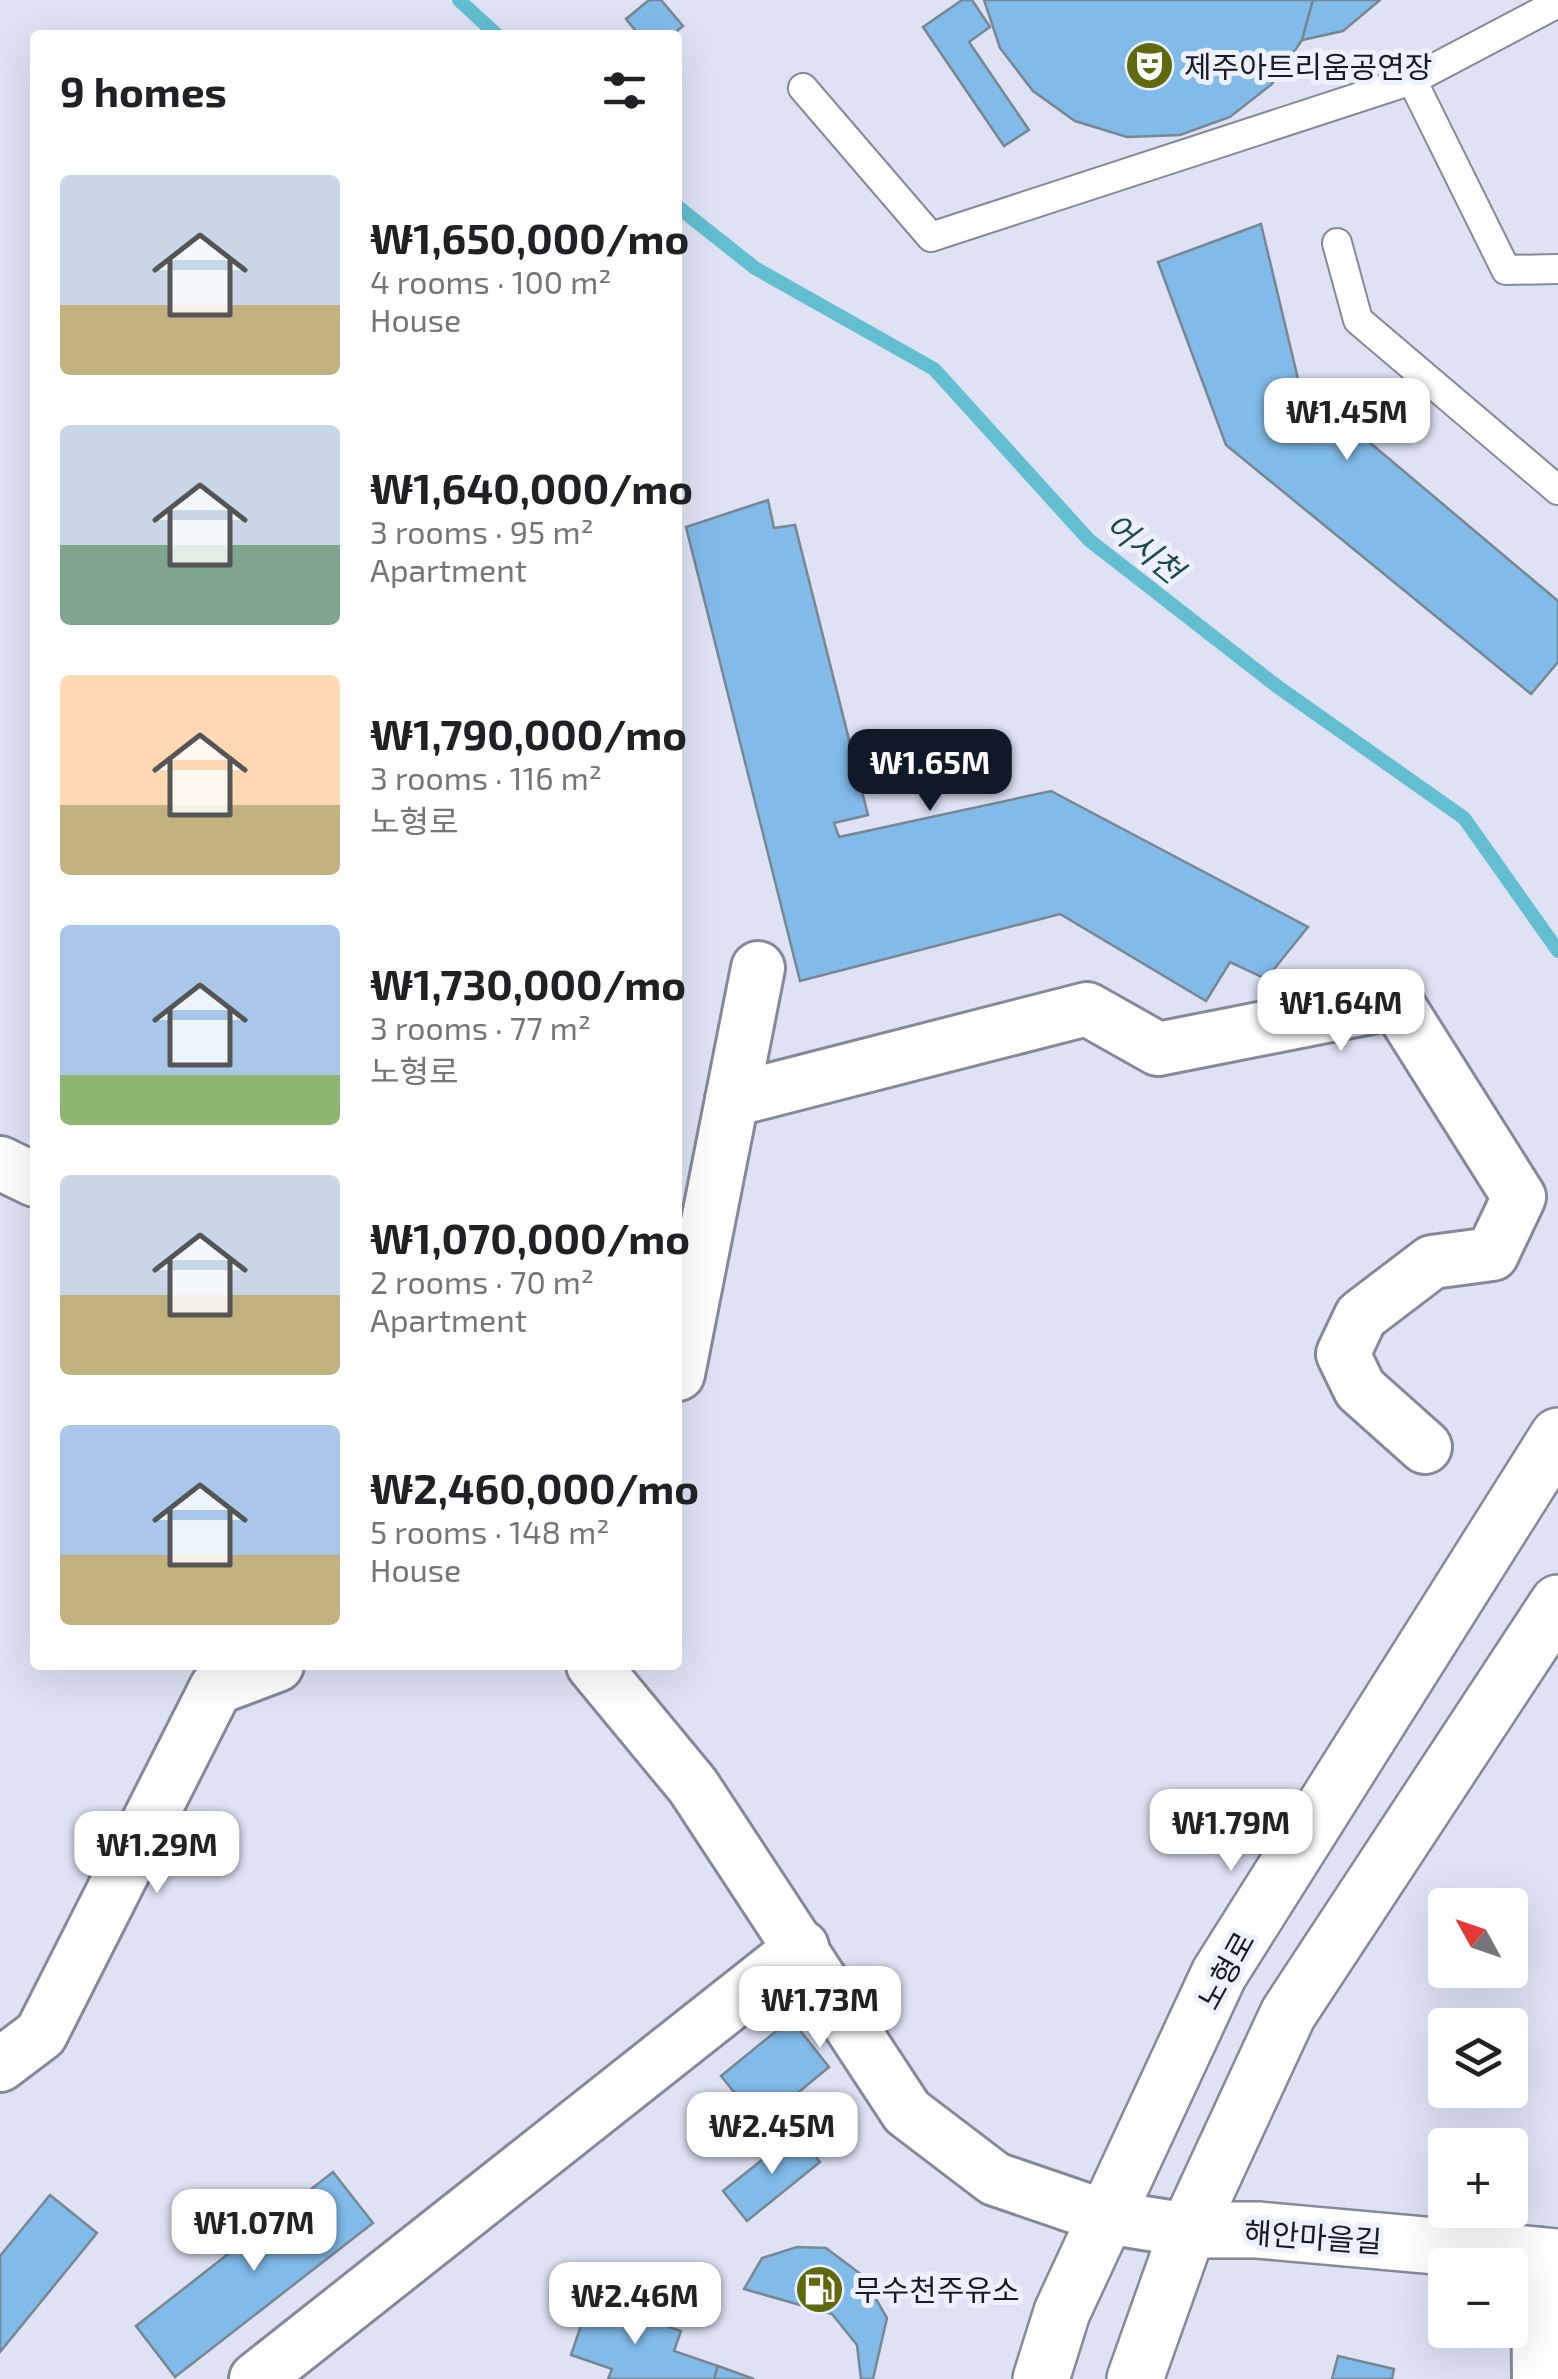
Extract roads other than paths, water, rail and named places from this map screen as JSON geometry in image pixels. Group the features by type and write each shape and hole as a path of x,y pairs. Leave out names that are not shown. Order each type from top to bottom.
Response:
{"main road":[{"name":"노형로","path":"1041,2379 1062,2312 1219,1974 1558,1436"},
{"path":"1136,2379 1188,2230 1288,2014 1558,1603"},
{"name":"해안마을길","path":"1188,2230 1258,2230 1548,2256"}],"street":[{"path":"682,1354 758,968"},
{"path":"732,1100 1086,1009 1158,1049 1396,1002 1519,1197 1492,1254 1432,1262 1361,1316 1343,1354 1360,1389 1425,1447"},
{"path":"0,1163 30,1178"},
{"path":"0,2066 41,2034 216,1688 265,1670"},
{"path":"596,1670 693,1786 907,2112 995,2178 1106,2217 1188,2230"},
{"path":"256,2379 802,1947"},
{"path":"1539,2379 1548,2256"}],"lane":[{"path":"803,88 931,237 1412,80 1558,4"},
{"path":"1412,80 1506,270 1558,269"},
{"path":"1337,243 1358,320 1558,490"}],"waterway":[{"name":"어시천","path":"459,0 492,30"},
{"name":"어시천","path":"682,210 755,268 934,369 1089,540 1278,687 1464,818 1558,951"}],"place":[{"name":"제주아트리움공연장","path":"1149,66"},
{"name":"무수천주유소","path":"819,2289"}]}
